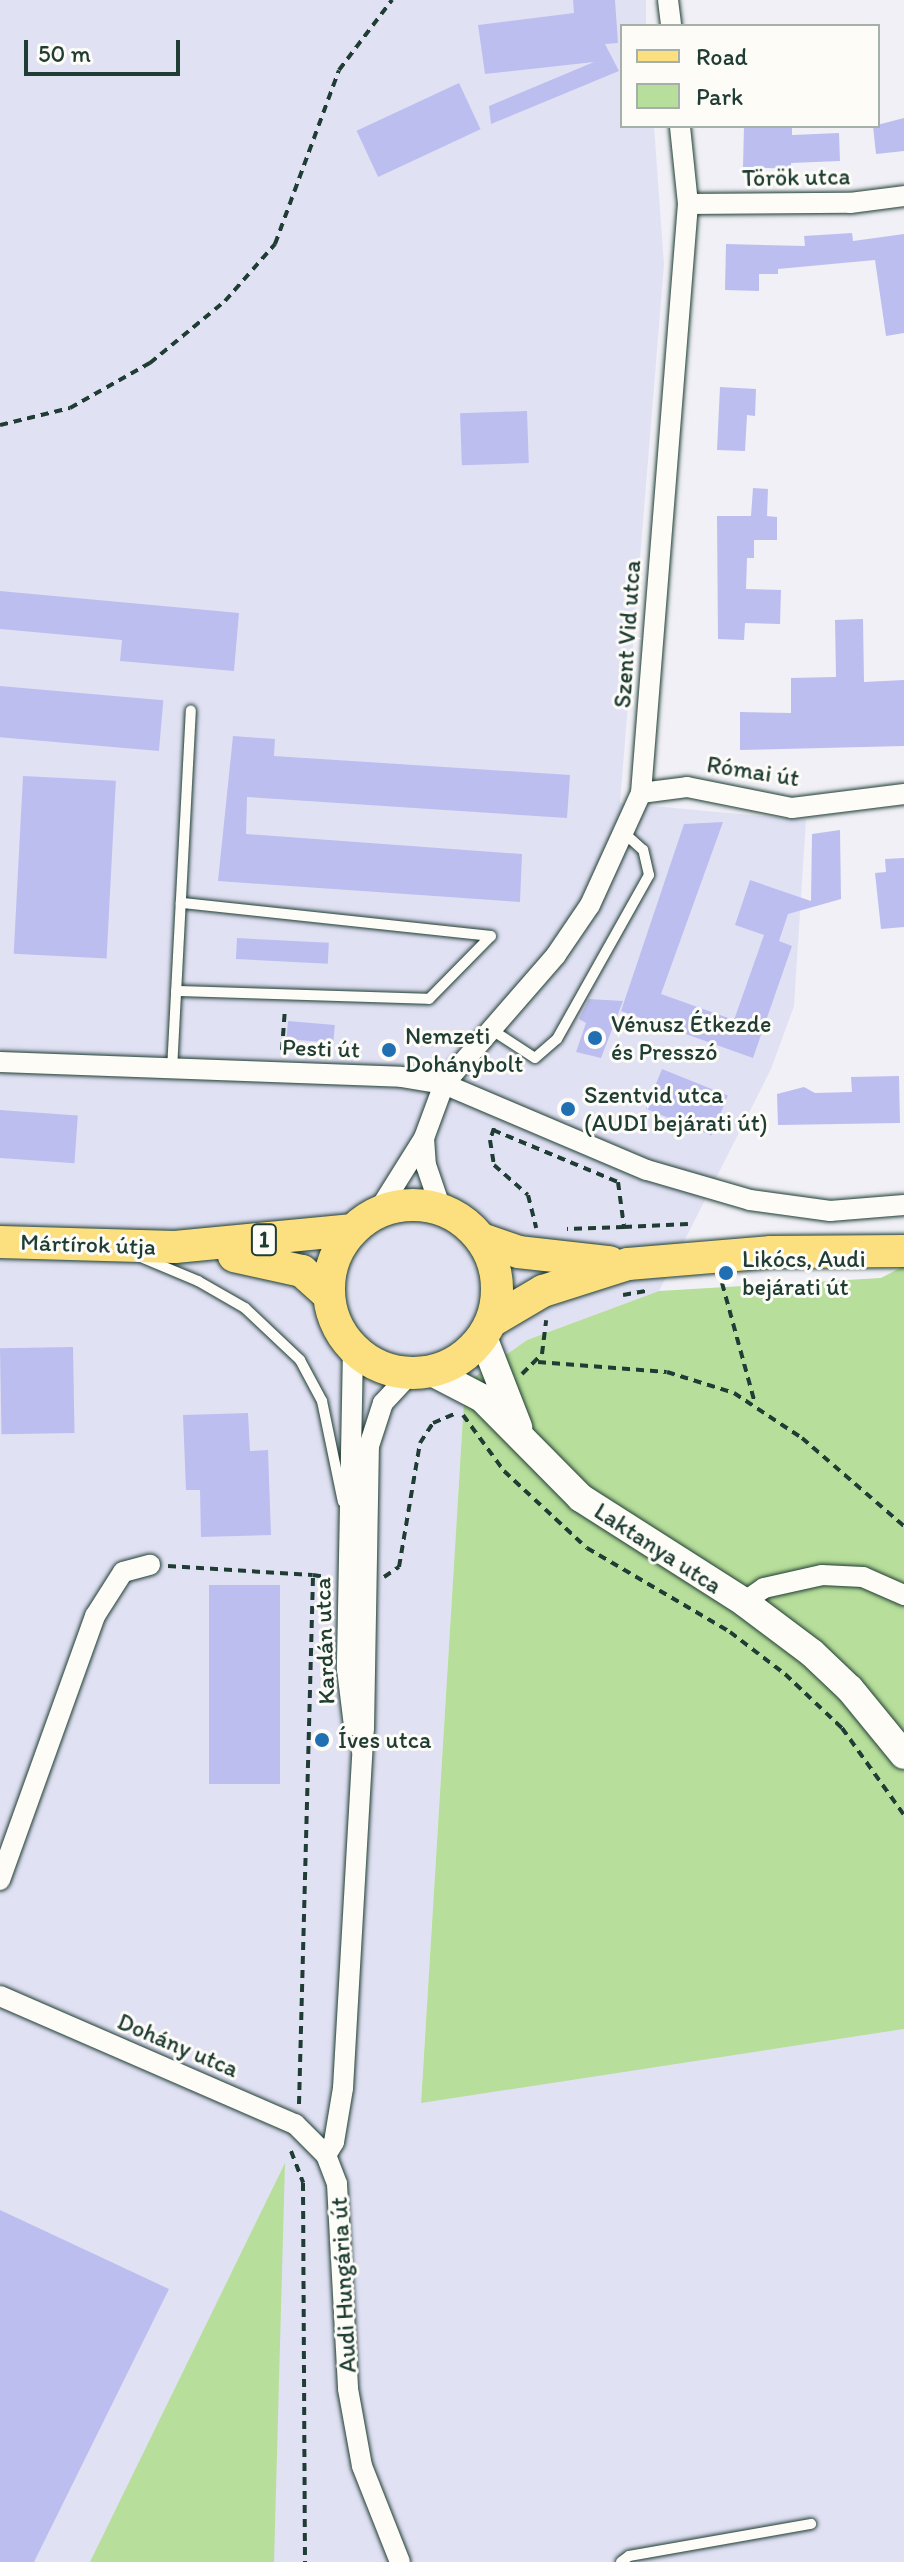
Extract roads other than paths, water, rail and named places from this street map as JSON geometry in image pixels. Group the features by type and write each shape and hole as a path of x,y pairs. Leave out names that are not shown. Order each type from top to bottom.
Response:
{"main road":[{"name":"Mártírok útja","path":"175,1247 365,1221 419,1205 441,1209"},
{"path":"441,1209 481,1239 495,1270 487,1329"},
{"path":"365,1221 332,1267 329,1295 336,1324 353,1349 389,1370 421,1373 455,1363 487,1329 543,1291 628,1264 771,1252 904,1251"},
{"path":"481,1239 538,1242 628,1264"},
{"name":"Mártírok útja","path":"0,1242 175,1247 277,1262 302,1271 329,1295"}],"street":[{"path":"668,0 671,24"},
{"name":"Szent Vid utca","path":"444,1084 492,1030 590,905 641,793 688,204 680,128"},
{"name":"Török utca","path":"688,204 850,203 904,196"},
{"name":"Római út","path":"641,793 687,787 792,808 904,794"},
{"name":"Pesti út","path":"0,1062 401,1077 444,1084 502,1104 647,1170 750,1200 830,1211 904,1205"},
{"path":"365,1221 424,1138 444,1084"},
{"path":"424,1138 426,1165 441,1209"},
{"name":"Laktanya utca","path":"482,1399 487,1329"},
{"name":"Kardán utca","path":"353,1349 347,1519 358,1580"},
{"name":"Laktanya utca","path":"421,1373 482,1399 581,1498 744,1602 764,1588 822,1575 863,1577 904,1595"},
{"name":"Kardán utca","path":"326,2155 334,2142 343,2088 358,1766 347,1669 369,1446 383,1403 421,1373"},
{"path":"0,1880 95,1616 123,1572 150,1565"},
{"path":"744,1602 850,1689 904,1755"},
{"name":"Dohány utca","path":"0,1996 295,2124 326,2155"},
{"name":"Audi Hungária út","path":"326,2155 337,2184 348,2389 362,2466 400,2562"}],"lane":[{"path":"172,1070 191,711"},
{"path":"492,1030 535,1058 557,1039 649,875 643,850 624,833"},
{"path":"176,991 429,999 491,936 181,903"},
{"path":"111,1245 198,1281 245,1308 300,1360 329,1425 347,1519"},
{"path":"621,2562 629,2556 811,2524"}],"place":[{"name":"Vénusz Étkezde és Presszó","path":"595,1038"},
{"name":"Nemzeti Dohánybolt","path":"389,1050"},
{"name":"Szentvid utca (AUDI bejárati út)","path":"568,1109"},
{"name":"Likócs, Audi bejárati út","path":"726,1273"},
{"name":"Íves utca","path":"322,1740"}]}
